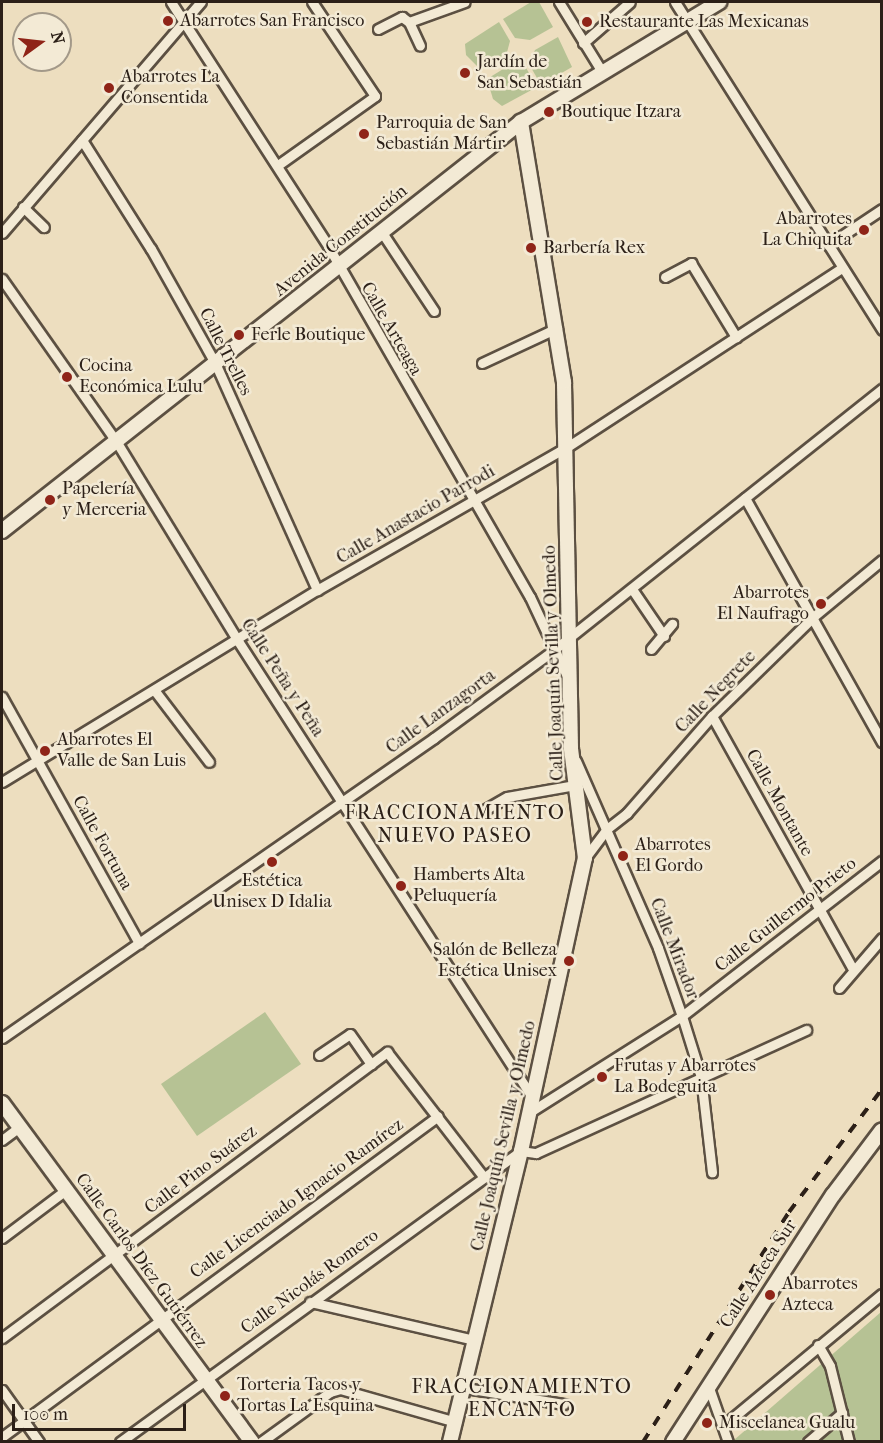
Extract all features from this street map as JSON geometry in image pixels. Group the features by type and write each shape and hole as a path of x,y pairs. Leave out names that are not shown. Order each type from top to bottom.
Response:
{"street":[{"name":"Calle Arteaga","path":"171,2 183,24 278,165 530,597 569,681"},
{"path":"2,233 22,207 201,2"},
{"path":"278,165 375,96 312,2"},
{"path":"410,22 465,2"},
{"path":"559,2 602,70"},
{"path":"583,42 630,2"},
{"path":"675,2 689,18 746,119 882,330"},
{"name":"Avenida Constitución","path":"2,531 216,365 381,231 521,122 602,70 719,2"},
{"path":"378,29 402,17 410,22 420,46"},
{"name":"Calle Joaquín Sevilla y Olmedo","path":"450,1442 521,1151 585,858 571,748 567,447 557,328 521,122"},
{"name":"Calle Trelles","path":"82,140 152,249 216,365 317,590"},
{"path":"22,207 44,227"},
{"path":"828,244 882,209"},
{"path":"381,231 434,311"},
{"path":"665,277 691,263 736,337"},
{"name":"Calle Anastacio Parrodi","path":"2,782 238,641 317,590 567,447 842,268"},
{"name":"Calle Peña y Peña","path":"2,279 116,441 238,641 532,1097"},
{"path":"482,363 557,328"},
{"name":"Calle Lanzagorta","path":"2,1038 343,802 555,649 882,389"},
{"path":"745,498 882,742"},
{"name":"Calle Negrete","path":"585,858 608,828 627,813 712,716 813,618 882,560"},
{"path":"632,589 664,636"},
{"path":"651,649 672,624"},
{"path":"155,691 209,762"},
{"name":"Calle Fortuna","path":"2,697 140,943"},
{"name":"Calle Montante","path":"712,716 852,968"},
{"name":"Calle Mirador","path":"571,748 608,828 658,948 682,1016 701,1077 712,1172"},
{"path":"486,809 507,797 575,785"},
{"name":"Calle Guillermo Prieto","path":"530,1112 682,1016 882,861"},
{"path":"839,988 852,968 882,938"},
{"path":"521,1151 536,1153 806,1030"},
{"path":"319,1055 350,1034 371,1064"},
{"name":"Calle Pino Suárez","path":"2,1338 371,1064 391,1053 438,1116"},
{"name":"Calle Carlos Díez Gutiérrez","path":"2,1103 252,1442"},
{"path":"438,1116 483,1176"},
{"name":"Calle Licenciado Ignacio Ramírez","path":"2,1437 438,1116"},
{"path":"2,1140 19,1126"},
{"name":"Calle Azteca Sur","path":"673,1442 833,1195 882,1130"},
{"name":"Calle Nicolás Romero","path":"120,1442 483,1176 521,1151"},
{"path":"2,1238 66,1190"},
{"path":"724,1425 882,1294"},
{"path":"310,1302 475,1340"},
{"path":"818,1345 830,1366 849,1442"},
{"path":"708,1385 724,1425 728,1442"},
{"path":"465,1388 564,1404"},
{"path":"261,1442 330,1392 340,1389 456,1422"},
{"path":"2,1390 39,1442"},
{"path":"808,1442 842,1413"}],"green space":[{"path":"531,2 539,2 553,27 530,40 515,38 503,19"},
{"path":"499,22 510,41 506,56 481,70 466,55 465,44"},
{"path":"558,37 572,67 541,85 529,64 535,50"},
{"path":"511,64 525,66 537,87 502,106 493,99 487,79"},
{"path":"265,1012 301,1064 197,1136 161,1084"},
{"path":"881,1312 881,1441 734,1442 734,1440"}],"railway":[{"path":"643,1442 789,1212 882,1089"}],"place":[{"name":"Abarrotes San Francisco","path":"168,21"},
{"name":"Restaurante Las Mexicanas","path":"587,22"},
{"name":"Jardín de San Sebastián","path":"465,73"},
{"name":"Abarrotes La Consentida","path":"109,88"},
{"name":"Boutique Itzara","path":"549,112"},
{"name":"Parroquia de San Sebastián Mártir","path":"364,134"},
{"name":"Abarrotes La Chiquita","path":"864,230"},
{"name":"Barbería Rex","path":"531,248"},
{"name":"Ferle Boutique","path":"239,335"},
{"name":"Cocina Económica Lulu","path":"67,377"},
{"name":"Papelería y Merceria","path":"50,500"},
{"name":"Abarrotes El Naufrago","path":"821,604"},
{"name":"Abarrotes El Valle de San Luis","path":"45,751"},
{"name":"Abarrotes El Gordo","path":"623,856"},
{"name":"Estética Unisex D Idalia","path":"272,862"},
{"name":"Hamberts Alta Peluquería","path":"401,886"},
{"name":"Salón de Belleza Estética Unisex","path":"569,961"},
{"name":"Frutas y Abarrotes La Bodeguita","path":"602,1077"},
{"name":"Abarrotes Azteca","path":"770,1295"},
{"name":"Torteria Tacos y Tortas La Esquina","path":"225,1396"},
{"name":"Miscelanea Gualu","path":"707,1423"}],"district":[{"name":"FRACCIONAMIENTO NUEVO PASEO","path":"455,824"},
{"name":"FRACCIONAMIENTO ENCANTO","path":"522,1398"}]}
